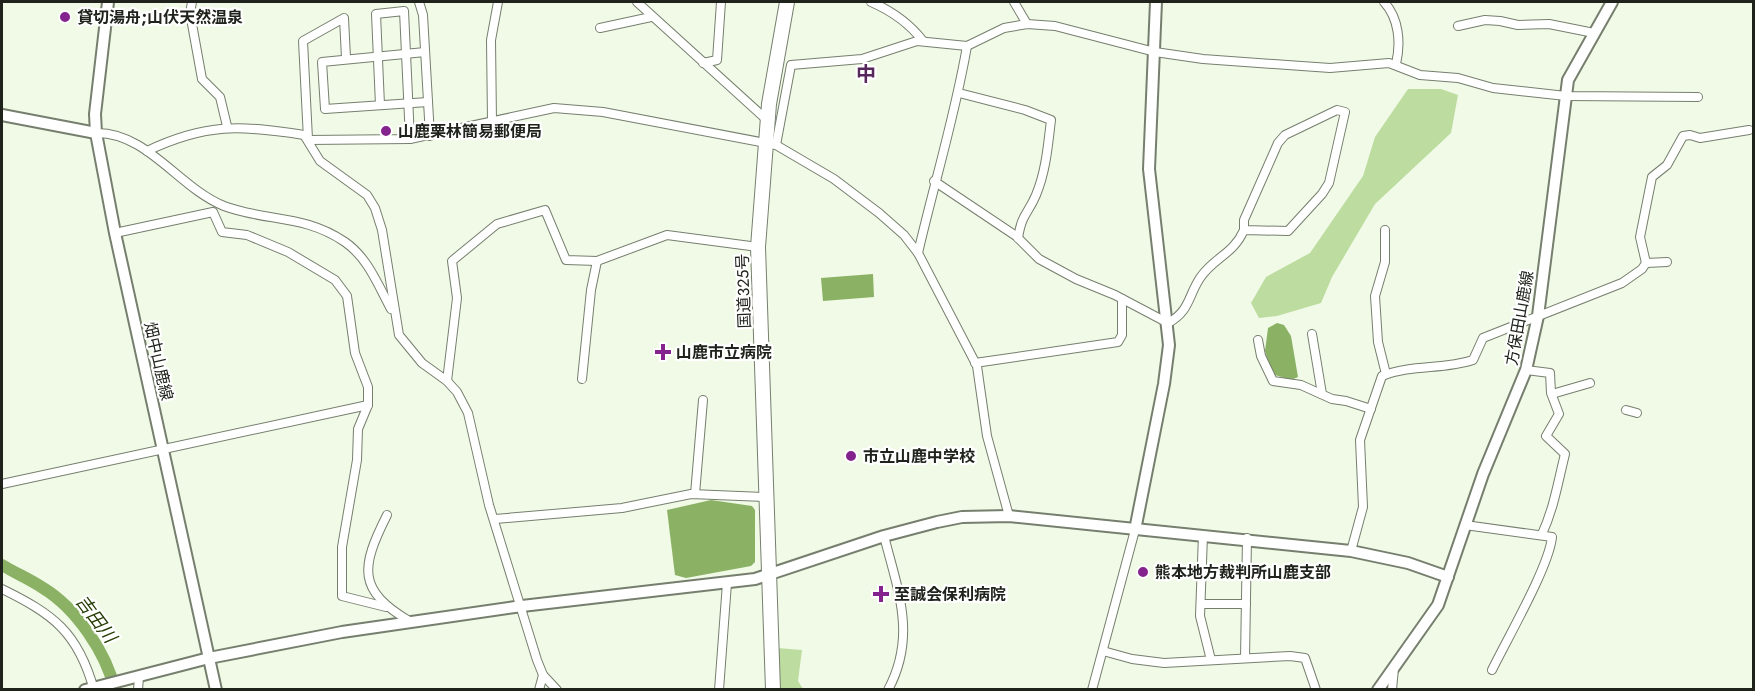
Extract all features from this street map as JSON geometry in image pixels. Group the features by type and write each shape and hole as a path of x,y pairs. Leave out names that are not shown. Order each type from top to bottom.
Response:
{"highway":[{"name":"国道325号","path":"773,690 767,576 758,248 770,143 768,121 787,2"}],"street":[{"name":"畑中山鹿線","path":"108,2 95,114 96,133 115,232 216,690"},
{"path":"192,2 190,13 202,79 220,97 226,126"},
{"path":"419,2 423,15 430,136"},
{"path":"492,122 491,40 498,2"},
{"path":"637,2 768,121"},
{"path":"703,63 717,60 721,2"},
{"path":"872,2 913,29 922,41"},
{"path":"1014,2 1027,24"},
{"path":"1092,690 1135,530 1164,384 1169,345 1149,169 1156,2"},
{"path":"1384,2 1392,14 1399,37 1396,64"},
{"name":"方保田山鹿線","path":"1378,690 1433,616 1465,525 1526,370 1538,316 1568,80 1612,2"},
{"path":"380,105 376,14 404,11 410,139"},
{"path":"600,28 651,17"},
{"path":"308,140 303,41 344,18 346,58"},
{"path":"1458,26 1485,20 1518,25 1548,24 1594,33"},
{"path":"770,143 791,65 862,59 922,41 967,46 1004,28 1027,24 1054,26 1155,52 1203,59 1330,68 1378,63 1396,64 1420,75 1458,78 1493,88 1566,96 1698,97"},
{"path":"918,253 934,181 959,93 967,46"},
{"path":"425,52 406,56 346,58 322,62 326,109 428,102"},
{"path":"959,93 1025,110 1051,120 1047,160 1035,196 1021,220 1018,238"},
{"path":"308,140 410,139 554,108 603,112 770,143 834,179 904,235 918,253 975,363 987,436 1009,516"},
{"path":"1168,322 1181,316 1201,276 1238,245 1244,230 1244,220 1278,143 1285,135 1337,110 1345,112 1329,183 1322,194 1288,231 1244,230"},
{"path":"2,115 96,133 112,133 147,151 186,184 224,206 320,226 347,243 364,259 394,315"},
{"path":"147,151 171,140 226,126 251,127 304,135 327,168 367,195 375,207 382,230 399,335 422,363 447,381 457,392 468,413 476,457 543,675 557,690"},
{"path":"1351,551 1363,507 1360,440 1382,376 1418,366 1445,365 1473,360 1483,338 1622,283 1642,269 1646,263 1640,237 1652,177 1667,165 1683,136 1700,138 1749,130"},
{"path":"934,181 1018,238 1039,259 1168,322"},
{"path":"447,381 457,298 452,261 497,224 545,210 566,260 597,261 667,235 758,248"},
{"path":"115,232 213,212 222,232 247,235 288,252 335,280 347,296 355,353 368,387 368,405 358,429 357,460 342,547 342,596 386,607 411,622"},
{"path":"1385,230 1385,261 1375,296 1378,342 1386,374"},
{"path":"582,379 591,290 597,261"},
{"path":"1646,263 1667,262"},
{"path":"975,363 1118,342 1122,335 1122,299"},
{"path":"1312,334 1322,394"},
{"path":"1257,340 1261,356 1273,381 1301,385 1371,409"},
{"path":"1526,370 1550,373 1552,394 1559,414 1546,436 1565,454 1556,502 1542,534"},
{"path":"1552,394 1590,383"},
{"path":"695,494 703,400"},
{"path":"2,484 368,405"},
{"path":"1626,410 1637,413"},
{"path":"495,519 622,508 695,494 766,497"},
{"path":"386,607 369,581 367,566 387,515"},
{"path":"2,589 37,607 65,629 80,650 91,689 209,658 342,632 522,606 727,583 767,576 885,536 962,517 1009,516 1135,530 1247,538 1351,551 1408,563 1448,577"},
{"path":"1465,525 1520,535 1542,534 1552,537 1551,546 1492,670"},
{"path":"1203,535 1200,616 1211,660"},
{"path":"885,536 904,621 901,663 888,690"},
{"path":"1245,658 1247,538"},
{"path":"719,690 727,583"},
{"path":"1201,604 1246,604"},
{"path":"1103,651 1147,662 1305,658 1316,690"},
{"path":"1392,690 1394,668"},
{"path":"539,690 543,675"},
{"path":"138,690 139,677"}],"shaded area":[{"path":"1408,89 1441,89 1458,95 1451,133 1375,204 1332,277 1321,303 1277,316 1259,318 1251,303 1266,277 1310,253 1363,176 1375,137"},
{"path":"873,274 874,297 823,301 821,278"},
{"path":"1277,323 1284,325 1291,336 1298,377 1291,380 1272,374 1265,351 1268,328"},
{"path":"711,500 752,506 755,510 755,562 751,566 686,578 675,575 667,510"},
{"path":"777,648 802,650 798,681 803,689 778,689"}],"waterway":[{"name":"吉田川","path":"2,565 55,597 78,619 105,661 115,690"}],"place":[{"name":"貸切湯舟;山伏天然温泉","path":"65,17"},
{"name":"山鹿栗林簡易郵便局","path":"386,131"},
{"name":"山鹿市立病院","path":"663,352"},
{"name":"市立山鹿中学校","path":"851,456"},
{"name":"熊本地方裁判所山鹿支部","path":"1143,572"},
{"name":"至誠会保利病院","path":"881,594"}],"district":[{"name":"中","path":"866,74"}]}
